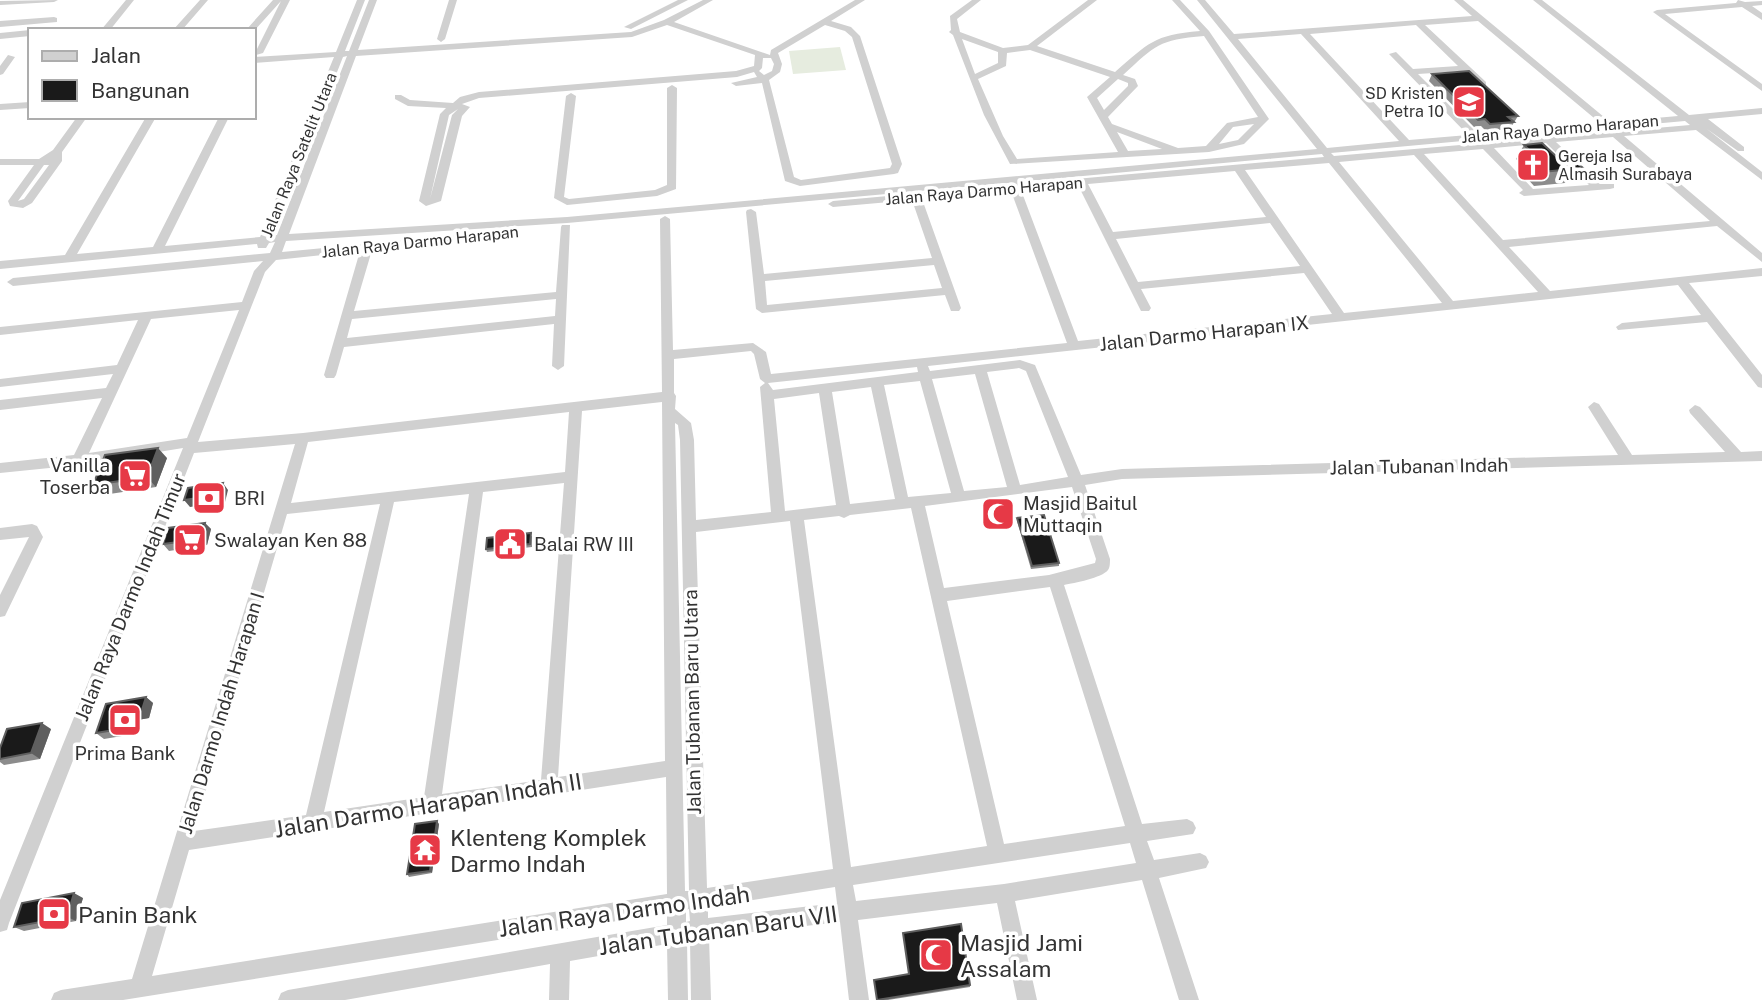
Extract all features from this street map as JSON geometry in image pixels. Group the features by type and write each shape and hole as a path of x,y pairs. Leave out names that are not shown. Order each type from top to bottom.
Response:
{"street":[{"path":"0,3 54,0"},
{"path":"107,28 130,0"},
{"path":"179,28 204,0"},
{"path":"252,28 278,0"},
{"path":"256,55 286,0"},
{"name":"Jalan Raya Satelit Utara","path":"261,253 361,0"},
{"name":"Jalan Raya Satelit Utara","path":"278,247 373,0"},
{"path":"441,39 452,0 464,0"},
{"path":"354,49 441,39 624,27 646,20 684,0"},
{"path":"354,49 632,34 667,22 709,0"},
{"path":"676,18 766,52 778,64 776,72 764,79 672,89 475,102 465,107 456,118 436,201 426,204 424,201 445,114 453,104 479,95 754,70 766,52 847,0"},
{"path":"667,22 766,52 861,0"},
{"path":"977,0 953,18 954,32 1014,162 1209,149 1241,142 1265,119"},
{"path":"1031,47 1093,0"},
{"path":"1176,0 1206,33 1265,119"},
{"path":"1201,0 1450,305"},
{"path":"1458,0 1762,259"},
{"path":"1537,0 1683,116 1698,122 1762,177"},
{"path":"1762,17 1751,3 1657,12 1762,88"},
{"path":"1232,37 1480,18"},
{"path":"0,24 54,20"},
{"path":"754,70 764,79 786,176 800,183 889,173 897,164 856,36 848,29 824,22"},
{"path":"1418,23 1493,94"},
{"path":"954,32 1002,51 1031,47 1132,81 1133,86 1106,122"},
{"path":"1304,32 1406,143"},
{"path":"0,36 28,33"},
{"path":"1125,155 1092,97 1162,38 1206,33"},
{"name":"Jalan Raya Satelit Utara","path":"256,55 354,49"},
{"path":"973,78 1003,64 1002,51"},
{"path":"1393,54 1476,137"},
{"path":"0,72 11,57"},
{"path":"1411,72 1465,68"},
{"path":"571,96 559,198 567,202 657,193 673,184 672,89"},
{"path":"398,97 408,103 453,104 465,107"},
{"path":"0,107 28,105"},
{"path":"1698,122 1762,111"},
{"name":"Jalan Raya Darmo Harapan","path":"261,253 278,247 567,220 1327,155 1486,146 1548,140 1683,116"},
{"path":"41,162 17,191 14,204 23,205 28,201 81,119"},
{"path":"69,258 150,119"},
{"path":"157,250 223,119"},
{"path":"1209,149 1234,123 1265,119"},
{"path":"1522,121 1534,132"},
{"name":"Jalan Raya Darmo Harapan","path":"278,247 367,247 916,197 1014,183 1082,182 1238,168 1406,143 1534,132 1612,130 1698,122 1711,126 1762,121"},
{"path":"1106,122 1178,151"},
{"path":"1711,126 1762,165"},
{"path":"1548,140 1597,187"},
{"path":"1486,146 1528,193 1610,186"},
{"path":"1416,152 1547,295"},
{"path":"0,162 41,162 57,156"},
{"path":"1238,168 1341,318"},
{"path":"1082,182 1145,308"},
{"path":"1014,183 1074,346"},
{"path":"916,197 955,308"},
{"path":"751,212 761,307 764,309 948,290"},
{"path":"665,219 678,1000"},
{"path":"1109,236 1273,219"},
{"path":"1500,244 1720,223"},
{"path":"558,366 566,228"},
{"name":"Jalan Raya Darmo Indah Timur","path":"0,923 246,306 261,253 278,247"},
{"path":"330,374 367,247"},
{"path":"0,265 157,250 261,253"},
{"path":"12,282 261,253"},
{"path":"759,278 938,261"},
{"path":"1133,286 1307,268"},
{"name":"Jalan Darmo Harapan IX","path":"765,379 1762,272"},
{"path":"1681,281 1762,384"},
{"path":"347,316 562,295"},
{"path":"0,331 246,306"},
{"path":"79,460 146,316"},
{"path":"1622,327 1708,318"},
{"path":"339,343 561,319"},
{"path":"669,355 753,346 760,352 779,518"},
{"path":"921,362 927,376 958,498"},
{"path":"767,395 980,369 1026,365 1032,370 1077,482 1103,559 1102,567 1055,579 940,595"},
{"path":"0,383 122,369"},
{"path":"980,369 1014,491"},
{"path":"877,383 910,504 940,595 998,855"},
{"path":"825,388 844,512"},
{"path":"0,405 111,392"},
{"path":"0,468 144,451 150,455 189,447 303,438 576,407 670,404"},
{"name":"Jalan Tubanan Baru Utara","path":"670,404 685,425 701,1000"},
{"path":"549,787 576,407"},
{"path":"1594,408 1629,461"},
{"path":"1695,410 1737,456"},
{"name":"Jalan Darmo Indah Harapan I","path":"139,987 303,438"},
{"name":"Jalan Tubanan Indah","path":"688,527 910,504 1122,474 1762,456"},
{"path":"282,509 571,477"},
{"path":"432,804 477,488"},
{"path":"313,822 388,498"},
{"path":"797,517 859,1000"},
{"path":"0,534 32,530 36,534 2,602"},
{"path":"1055,579 1189,1000"},
{"path":"672,625 690,622"},
{"name":"Jalan Darmo Harapan Indah II","path":"183,842 674,768"},
{"name":"Jalan Raya Darmo Indah","path":"61,1000 676,902 1187,828"},
{"name":"Jalan Tubanan Baru VII","path":"288,1000 699,929 1004,893 1148,868 1200,862"},
{"path":"1004,893 1027,1000"},
{"path":"559,1000 560,952"}],"shaded area":[{"path":"840,47 846,70 793,74 789,51"}],"building":[{"name":"SD Kristen Petra 10","path":"1469,71 1518,116 1508,117 1514,122 1490,124 1485,119 1478,120 1432,74"},
{"path":"1542,143 1560,160 1573,159 1583,168 1542,172 1533,163 1542,162 1524,145"},
{"path":"158,448 147,477 93,485 105,455"},
{"path":"223,483 219,495 184,500 188,488"},
{"name":"Masjid Baitul Muttaqin","path":"1005,502 1008,519 993,520 990,503"},
{"path":"1044,515 1059,563 1032,566 1017,518"},
{"path":"205,523 201,539 163,544 168,528"},
{"name":"Balai RW III","path":"531,533 530,544 486,549 487,538"},
{"path":"146,697 141,713 124,716 120,729 96,733 106,704"},
{"path":"42,723 31,753 0,759 0,748 7,729"},
{"name":"Klenteng Komplek Darmo Indah","path":"437,821 430,871 407,874 415,824"},
{"path":"74,893 67,917 14,927 22,903"},
{"name":"Masjid Jami Assalam","path":"961,924 970,985 877,1000 874,980 909,974 903,933"}],"place":[{"name":"SD Kristen Petra 10","path":"1469,102"},
{"name":"Gereja Isa Almasih Surabaya","path":"1533,165"},
{"name":"Vanilla Toserba","path":"135,476"},
{"name":"BRI","path":"209,498"},
{"name":"Masjid Baitul Muttaqin","path":"998,514"},
{"name":"Swalayan Ken 88","path":"190,540"},
{"name":"Balai RW III","path":"510,544"},
{"name":"Prima Bank","path":"125,720"},
{"name":"Klenteng Komplek Darmo Indah","path":"425,850"},
{"name":"Panin Bank","path":"54,914"},
{"name":"Masjid Jami Assalam","path":"936,955"}]}
